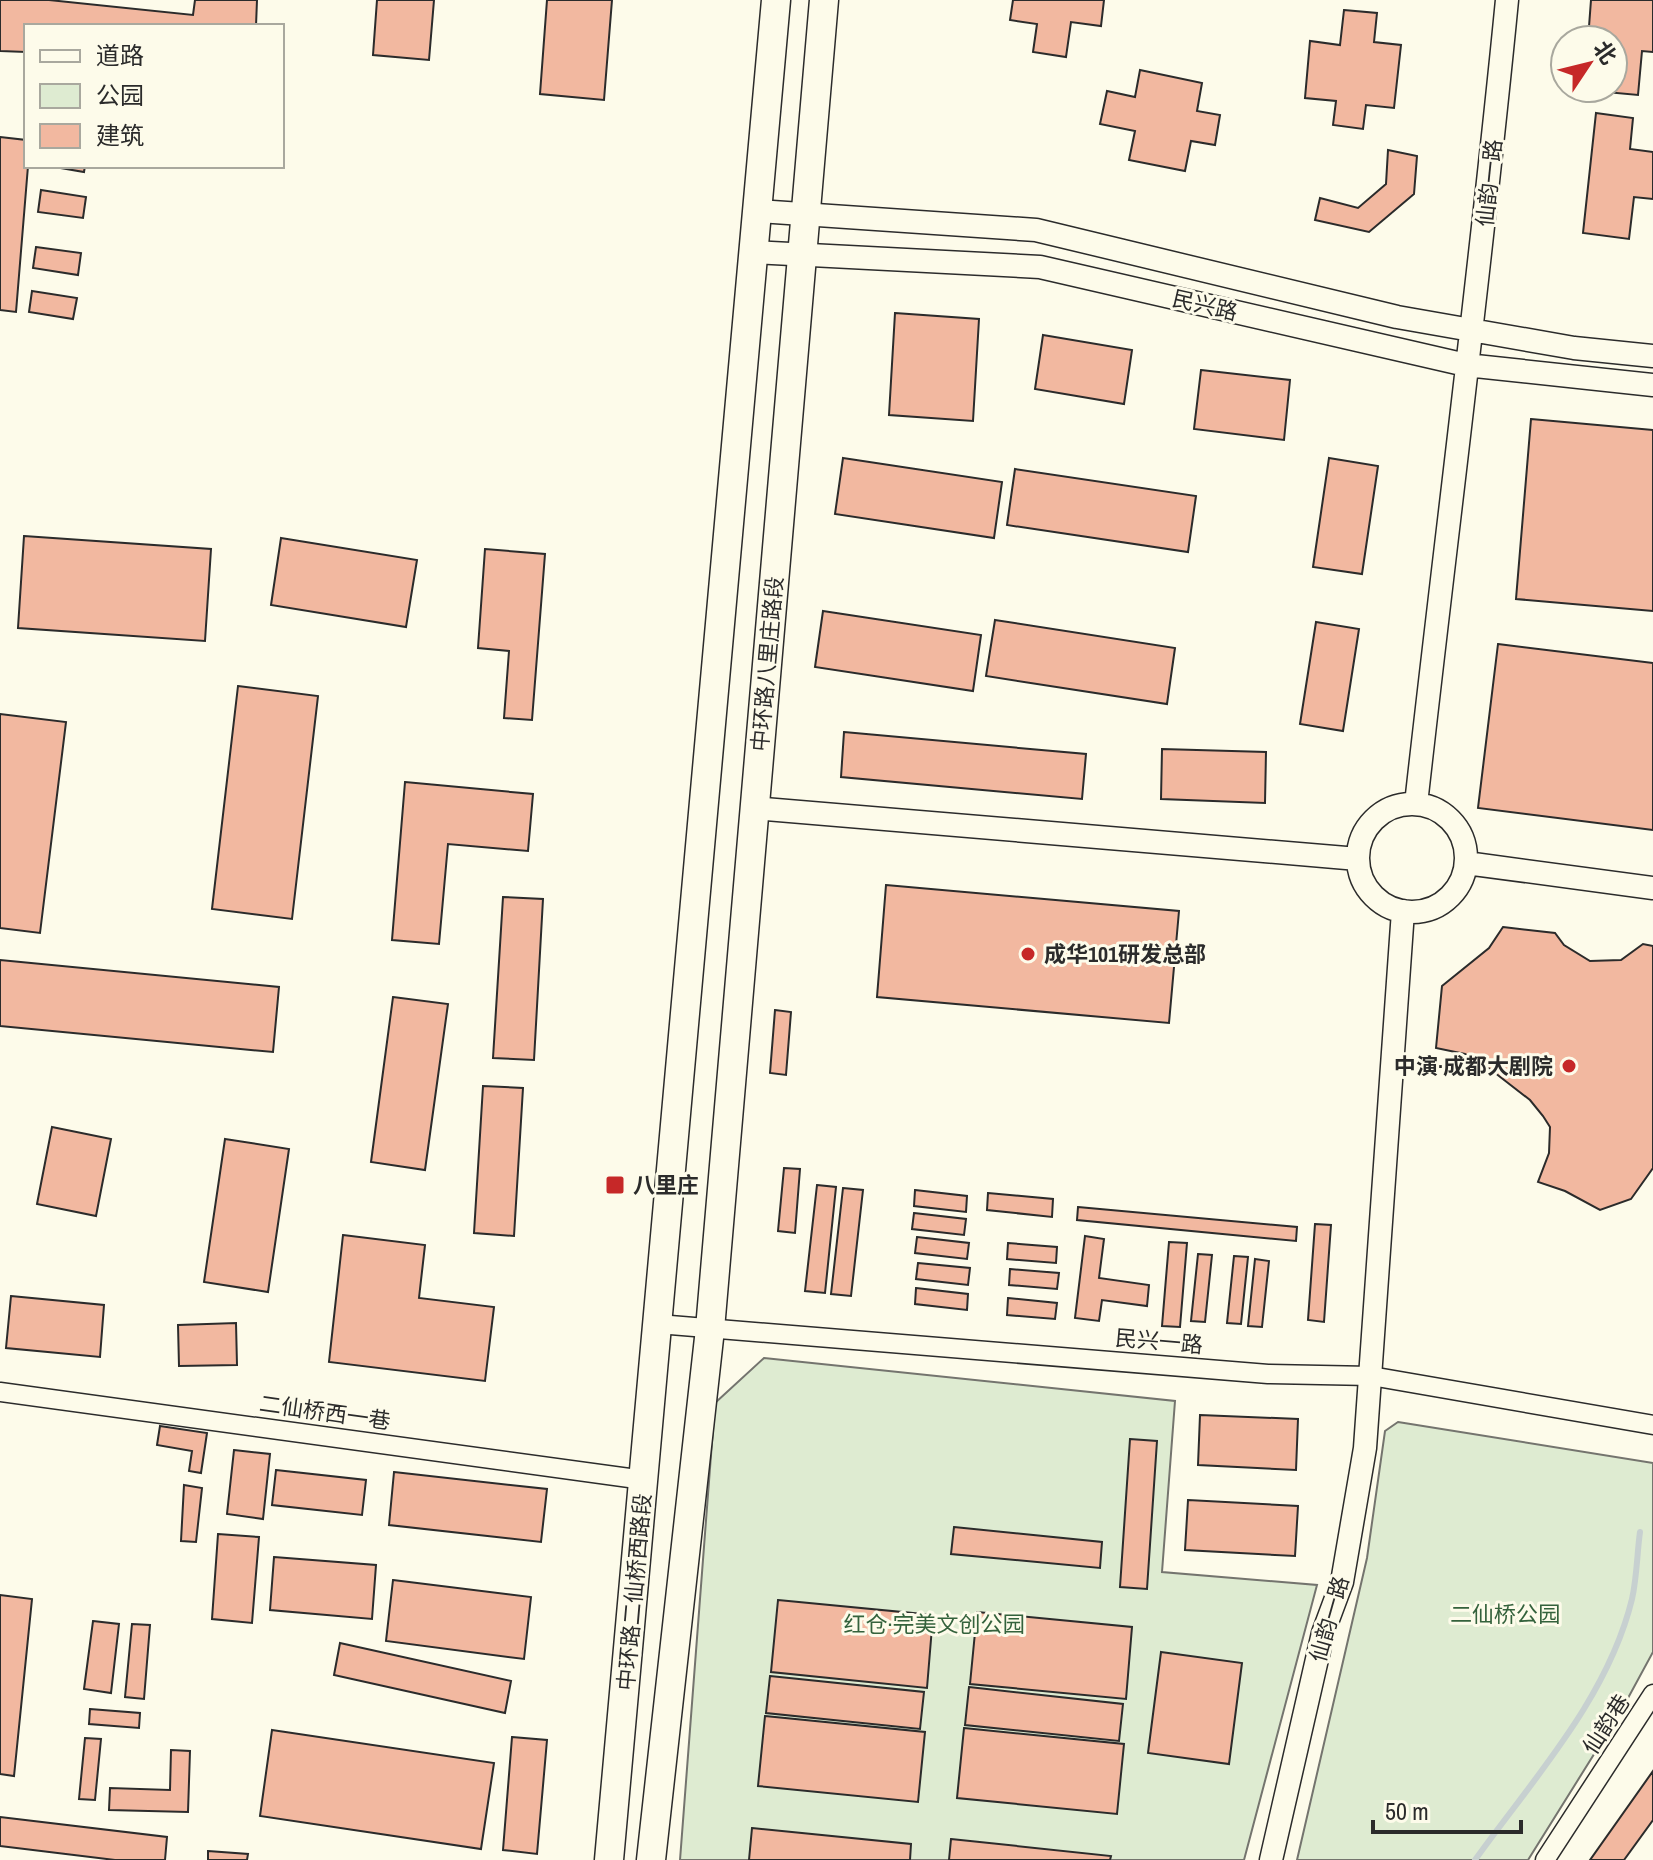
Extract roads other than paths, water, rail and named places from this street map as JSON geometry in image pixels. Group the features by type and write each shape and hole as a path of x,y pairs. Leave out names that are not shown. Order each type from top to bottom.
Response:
{"main road":[{"path":"658,1324 776,0"},
{"name":"中环路八里庄路段","path":"710,1329 824,0"},
{"name":"中环路二仙桥西路段","path":"609,1860 658,1324"},
{"name":"中环路二仙桥西路段","path":"651,1860 710,1329"}],"street":[{"name":"仙韵一路","path":"1416,804 1507,0"},
{"name":"民兴路","path":"758,211 1036,230 1397,317 1574,348 1653,356"},
{"name":"民兴路","path":"754,252 1040,267 1466,365 1653,385"},
{"path":"1416,804 1447,817 1464,846 1466,863 1461,879 1439,904 1422,911 1403,911 1385,905 1371,893 1361,877 1358,859 1360,840 1369,824 1383,811 1416,804"},
{"path":"754,808 1358,859"},
{"path":"1466,863 1653,888"},
{"name":"仙韵一路","path":"1271,1860 1323,1633 1342,1582 1365,1448 1403,911"},
{"name":"民兴一路","path":"658,1324 1268,1374 1371,1376 1653,1425"},
{"name":"二仙桥西一巷","path":"0,1392 644,1480"},
{"name":"仙韵巷","path":"1545,1860 1653,1694"}],"waterway":[{"path":"1475,1860 1544,1768 1606,1670 1632,1599 1640,1532"}],"place":[{"name":"成华101研发总部","path":"1028,954"},
{"name":"中演·成都大剧院","path":"1569,1066"},
{"name":"八里庄","path":"615,1185"}],"park label":[{"name":"二仙桥公园","path":"1505,1614"},
{"name":"红仓·完美文创公园","path":"934,1624"}]}
